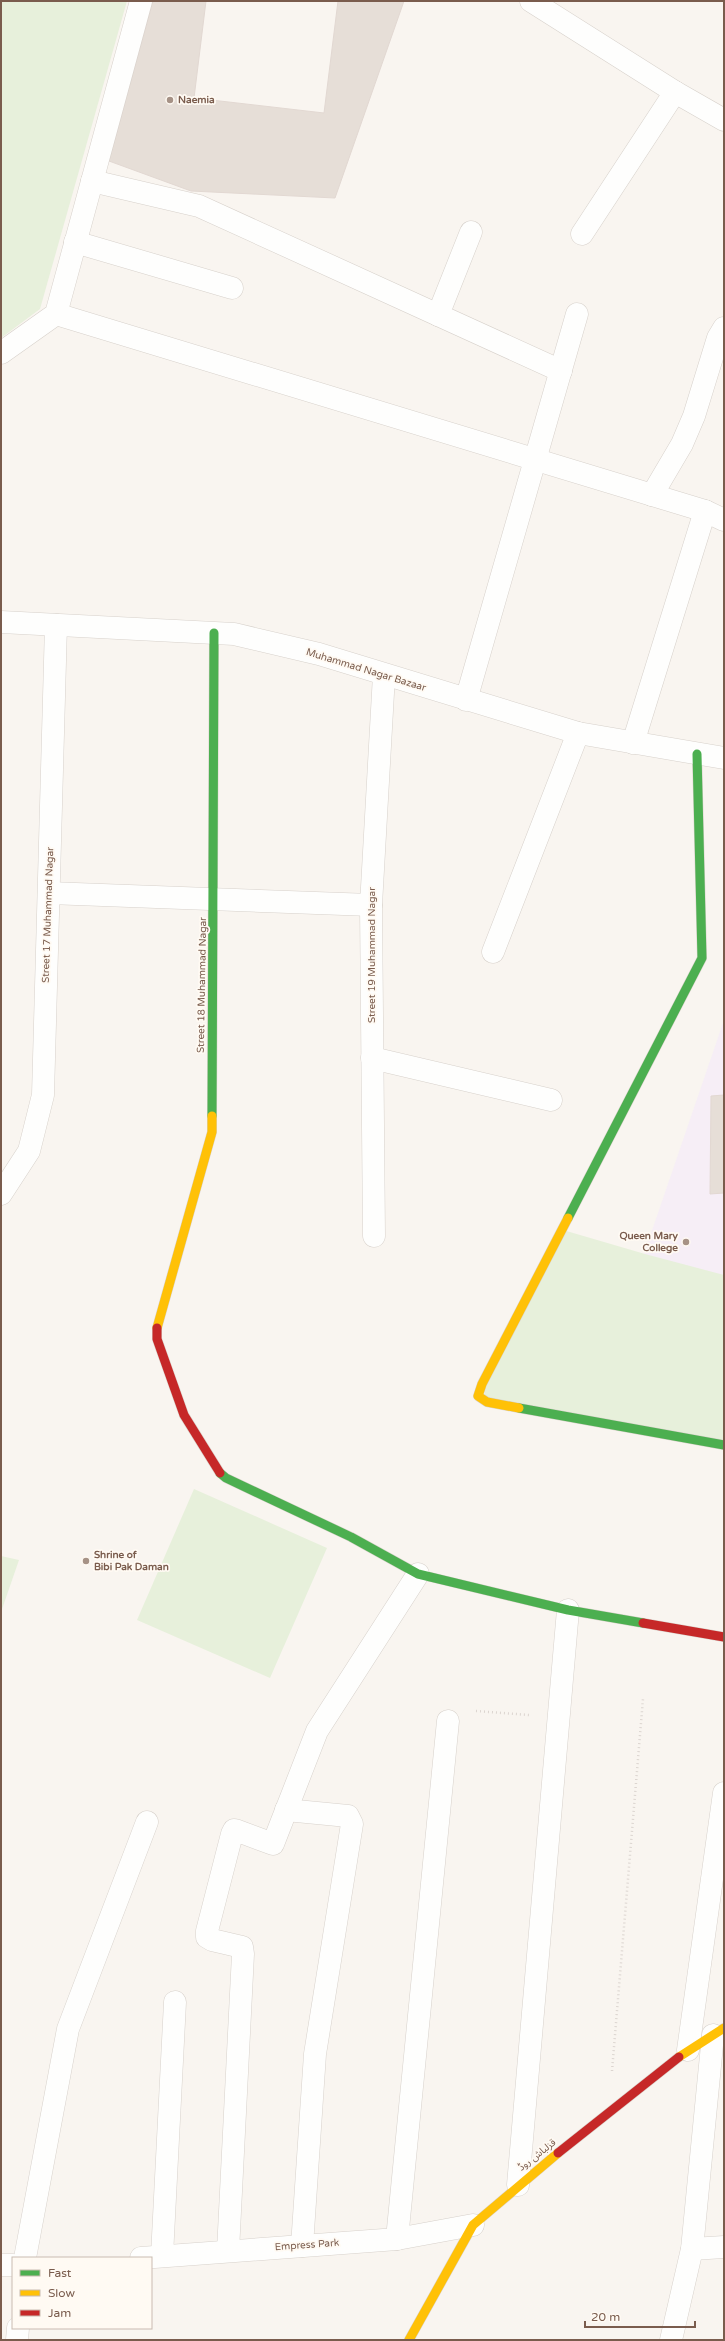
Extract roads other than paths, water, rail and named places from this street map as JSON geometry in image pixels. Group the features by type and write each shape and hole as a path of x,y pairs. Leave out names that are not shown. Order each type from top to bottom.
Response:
{"street":[{"path":"1,353 56,314 141,1"},
{"path":"531,1 675,92 724,120"},
{"path":"582,234 675,92"},
{"path":"92,181 199,206 561,371"},
{"path":"438,315 471,232"},
{"path":"75,242 232,288"},
{"path":"56,314 705,511 724,520"},
{"path":"466,700 577,314"},
{"path":"652,495 682,444 694,416 718,338 724,328"},
{"path":"633,743 705,511"},
{"name":"Muhammad Nagar Bazaar","path":"1,622 234,634 319,654 578,733 724,758"},
{"name":"Street 17 Muhammad Nagar","path":"1,1194 29,1151 43,1095 56,625"},
{"name":"Street 18 Muhammad Nagar","path":"214,633 212,1132 157,1330 157,1339 184,1416 221,1474 233,1482 351,1537 418,1574"},
{"name":"Street 19 Muhammad Nagar","path":"374,1236 371,905 384,674"},
{"path":"493,952 578,733"},
{"path":"697,754 702,958 482,1384 478,1396 487,1402 724,1445"},
{"path":"49,894 371,905"},
{"path":"372,1058 551,1100"},
{"path":"228,2251 243,1954 242,1947 212,1940 208,1937 207,1931 234,1830 274,1844 317,1731 418,1574 568,1610 724,1637"},
{"path":"518,2185 568,1610"},
{"path":"397,2239 448,1721"},
{"path":"688,2050 724,1793"},
{"path":"286,1810 348,1816 352,1824 315,2054 302,2246"},
{"path":"25,2257 68,2029 147,1822"},
{"path":"151,2257 175,2002"},
{"path":"671,2340 692,2250 719,2031"},
{"name":"قزلباش روڈ","path":"409,2340 473,2226 518,2185 608,2113 688,2050 719,2031"},
{"name":"Empress Park","path":"151,2257 397,2239 473,2226"},
{"path":"692,2250 724,2247"},
{"path":"1,2265 12,2265"},
{"path":"17,2340 18,2329"}],"place":[{"name":"Naemia","path":"170,100"},
{"name":"Queen Mary College","path":"686,1242"},
{"name":"Shrine of Bibi Pak Daman","path":"86,1561"}]}
